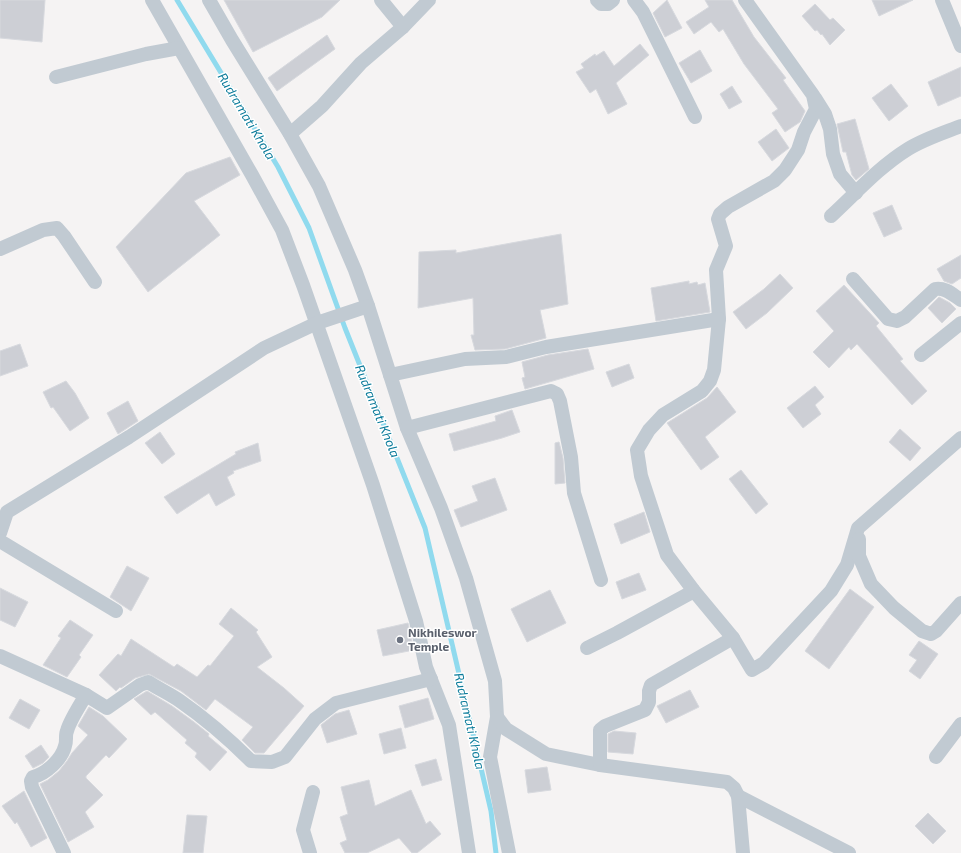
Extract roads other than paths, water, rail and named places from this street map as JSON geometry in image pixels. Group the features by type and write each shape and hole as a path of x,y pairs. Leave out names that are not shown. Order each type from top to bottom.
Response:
{"street":[{"path":"152,0 282,230 322,322 414,613 426,667 448,725 469,853"},
{"path":"209,0 290,134 319,186 355,270 407,428 441,508 466,578 495,681 497,717 490,757 509,853"},
{"path":"381,0 403,27"},
{"path":"290,134 322,106 361,63 403,27 428,0"},
{"path":"598,0 601,4 608,4 614,0"},
{"path":"634,0 643,12 695,117"},
{"path":"745,0 825,114 830,129 833,154 840,174 856,193"},
{"path":"942,0 960,42"},
{"path":"56,77 146,54 179,48"},
{"path":"813,95 816,109 804,132 798,150 785,170 774,181 728,207 720,214 718,219 726,246 716,270 719,319 714,370 710,381 702,391 663,414 649,430 637,450 641,476 667,555 694,591 733,638 752,670 764,663 831,591 847,565 858,528 961,438"},
{"path":"831,216 890,162 908,149 923,141 961,126"},
{"path":"0,249 43,230 57,228 96,282"},
{"path":"852,279 888,319 897,321 905,317 935,289 939,288 948,291 961,300"},
{"path":"0,533 4,508 135,433 264,348 322,322 368,306"},
{"path":"390,376 465,359 506,357 546,347 719,319"},
{"path":"921,355 961,323"},
{"path":"407,428 551,391 557,394 560,401 571,457 574,493 602,580"},
{"path":"858,528 859,556 871,584 894,608 922,631 931,634 936,631 961,603"},
{"path":"0,541 116,611"},
{"path":"588,648 694,591"},
{"path":"600,765 600,730 644,710 649,702 649,691 651,685 733,638"},
{"path":"0,656 86,695 107,708 140,685 148,682 180,701 204,719 252,761 272,762 285,757 315,719 336,703 431,679"},
{"path":"64,853 32,787 31,781 33,777 41,775 49,770 64,751 67,730 86,695"},
{"path":"497,717 506,729 546,754 600,765 727,782 734,788 738,796 743,853"},
{"path":"936,757 961,724"},
{"path":"310,853 303,830 313,792"},
{"path":"738,796 848,853"}],"waterway":[{"name":"Rudramati Khola","path":"177,0 278,167 309,228 345,328 425,528 491,811 496,853"}],"place":[{"name":"Nikhileswor Temple","path":"400,640"}]}
